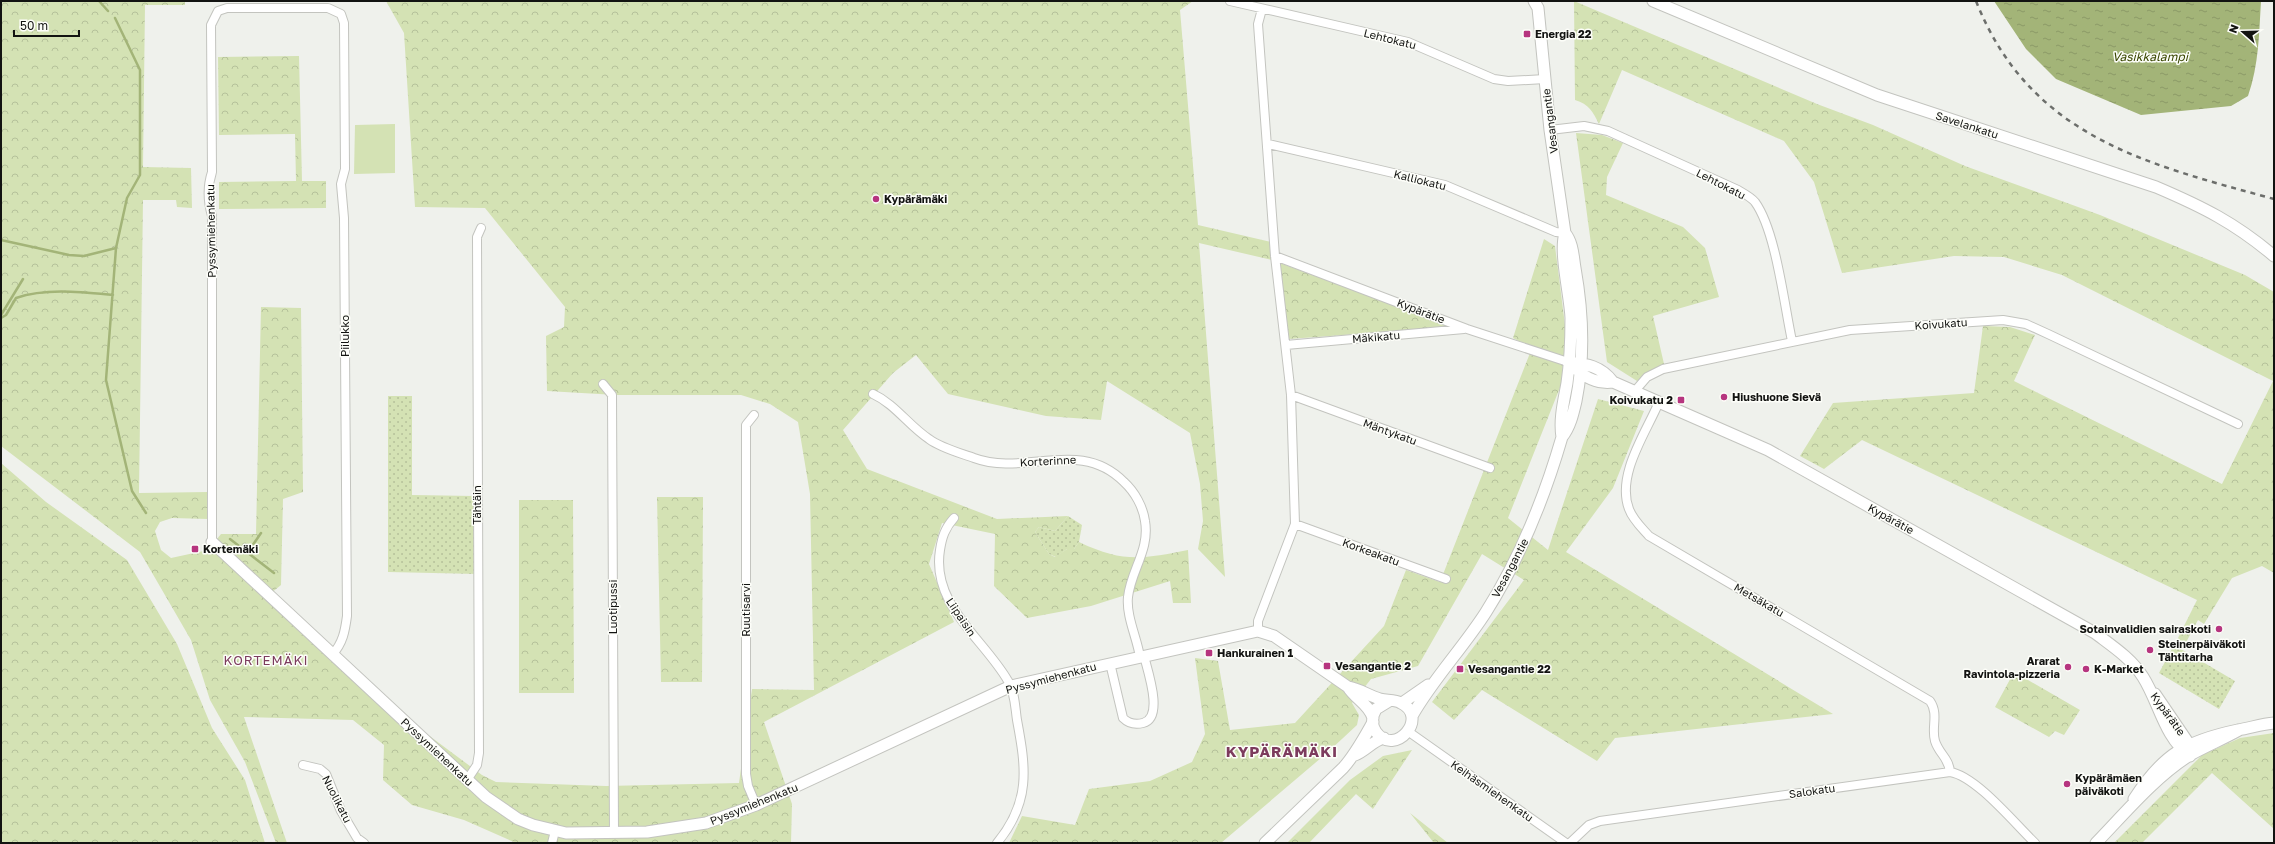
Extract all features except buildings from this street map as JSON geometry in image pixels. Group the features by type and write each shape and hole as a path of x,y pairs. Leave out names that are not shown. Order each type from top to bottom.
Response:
{"street":[{"name":"Lehtokatu","path":"1230,1 1408,42 1494,79 1508,81 1545,80"},
{"name":"Savelankatu","path":"1653,1 1877,95 2163,190 2196,204 2233,223 2274,256"},
{"name":"Vesangantie","path":"1538,3 1550,130 1565,233 1563,242 1571,319 1568,362 1560,428 1562,437"},
{"name":"Pyssymiehenkatu","path":"341,14 328,8 227,8 218,11 211,25 212,172 209,190 212,216 212,542 467,780 508,813 533,825 555,831 614,833 647,832 692,826 756,806 1011,686 1258,631"},
{"path":"1262,9 1258,24 1276,256 1291,395 1295,524 1258,621 1258,631 1274,636 1348,687 1389,701 1402,703 1412,716 1412,724 1409,732 1395,740 1384,738 1376,740 1362,752 1355,755 1265,843"},
{"name":"Piilukko","path":"332,655 340,647 347,616 344,242 341,184 345,169 344,31 341,14"},
{"name":"Lehtokatu","path":"1550,130 1584,126 1608,131 1738,190 1754,201 1764,217 1771,240 1792,341"},
{"name":"Kalliokatu","path":"1268,144 1445,185 1556,232 1565,233"},
{"name":"Tähtäin","path":"467,780 477,765 479,753 477,237 481,228"},
{"name":"Vesangantie","path":"1412,716 1431,684 1461,648 1485,613 1521,550 1538,510 1562,437 1568,431 1581,368 1582,317 1579,284 1570,240 1565,233"},
{"name":"Kypärätie","path":"1276,256 1467,329 1568,362 1581,368 1600,370 1607,374 1613,382 1768,450 1806,470 2095,633 2132,664 2148,686 2158,712 2185,747 2190,756"},
{"name":"Koivukatu","path":"1634,392 1647,377 1663,369 1792,341 1850,330 2003,320 2026,324 2238,424"},
{"name":"Mäkikatu","path":"1286,345 1467,329"},
{"name":"Luotipussi","path":"603,384 612,395 614,833"},
{"name":"Korterinne","path":"873,394 885,399 901,416 930,440 976,459 1002,464 1081,459 1100,464 1115,472 1131,488 1145,520 1145,547 1128,598 1155,707 1152,717 1148,722 1131,724 1123,718 1110,663"},
{"name":"Mäntykatu","path":"1291,395 1490,468"},
{"name":"Metsäkatu","path":"1659,402 1628,476 1626,491 1629,509 1637,523 1649,536 1930,701 1935,713 1935,741 1949,762 1950,772"},
{"name":"Ruutisarvi","path":"754,415 746,425 746,774 748,786 756,806"},
{"name":"Liipaisin","path":"954,518 946,527 942,541 939,558 942,584 950,604 1011,686"},
{"name":"Korkeakatu","path":"1295,524 1446,580"},
{"name":"Vesangantie","path":"1402,703 1431,684"},
{"path":"997,843 1016,813 1025,774 1024,758 1011,686"},
{"path":"1348,687 1351,693 1369,708 1375,730 1384,738"},
{"path":"1355,755 1357,747 1373,720 1376,709 1389,701"},
{"path":"2127,810 2145,782 2185,747 2216,735 2274,723"},
{"path":"2096,843 2127,810 2190,756 2239,730"},
{"name":"Keihäsmiehenkatu","path":"1409,732 1566,843"},
{"name":"Nuolikatu","path":"302,765 320,769 326,774 341,811 358,838 364,843"},
{"name":"Salokatu","path":"1570,843 1589,825 1600,821 1950,772 1958,773 1971,781 2035,843"},
{"path":"552,843 555,831"}],"green space":[{"path":"1,1 185,1 185,5 145,5 143,167 191,168 192,208 177,207 176,200 143,200 139,493 208,492 208,519 172,518 160,522 155,531 161,550 171,558 208,550 221,534 256,534 261,307 301,308 303,492 283,499 281,585 265,598 353,679 482,775 496,782 606,786 739,783 752,689 814,690 810,494 798,422 770,404 741,395 616,395 547,391 546,336 564,327 565,307 485,208 415,207 404,33 386,1 1193,1 1180,10 1198,225 1271,242 1272,260 1199,243 1225,577 1198,549 1203,521 1200,484 1190,433 1107,381 1101,420 1046,416 948,394 916,355 893,373 843,430 867,469 997,519 1068,516 1055,531 1039,527 1035,532 1049,554 1055,557 1067,549 1074,549 1079,542 1094,549 1108,553 1133,557 1158,556 1188,550 1191,603 1173,603 1170,581 1091,606 1027,618 994,586 995,534 942,523 929,564 954,622 764,722 792,804 791,843 516,843 464,820 412,805 383,780 384,745 353,720 244,717 287,843 276,843 245,762 210,700 191,640 140,552 1,446"},
{"path":"1574,1 1817,104 1873,125 1965,166 2100,215 2245,275 2274,292 2274,573 2262,566 2232,578 2204,624 2198,620 2183,648 2176,642 2197,600 1862,440 1824,469 1800,456 1833,403 1974,393 1983,326 2010,327 2035,335 2014,381 2222,484 2273,381 2062,275 2004,257 1954,256 1842,273 1814,182 1784,141 1622,70 1599,124 1587,106 1575,100"},
{"path":"299,56 302,181 326,181 326,208 219,209 219,182 296,181 295,134 219,135 218,57"},
{"path":"395,124 395,173 354,174 355,125"},
{"path":"1576,133 1602,135 1623,143 1607,177 1606,195 1683,227 1705,248 1719,297 1653,316 1664,364 1637,381 1607,362"},
{"path":"1544,239 1555,246 1566,333 1561,385 1508,518 1548,550 1598,399 1644,411 1613,488 1566,552 1833,714 1615,738 1597,761 1482,690 1454,720 1432,702 1524,580 1482,554 1418,666 1371,679 1352,703 1359,715 1357,725 1328,752 1221,843 1009,843 1022,816 1075,825 1089,789 1150,781 1192,762 1205,734 1195,658 1218,661 1230,730 1295,723 1384,626 1406,570 1440,582 1532,348 1513,338"},
{"path":"1280,263 1452,327 1289,339"},
{"path":"388,396 412,396 412,495 474,496 478,574 388,572"},
{"path":"1,463 46,502 127,560 177,644 212,728 245,780 265,843 1,843"},
{"path":"657,497 703,497 702,682 661,682"},
{"path":"519,500 573,500 574,693 519,693"},
{"path":"1068,516 1082,525 1079,542 1074,549 1067,549 1056,557 1049,554 1035,532 1039,527 1055,531"},
{"path":"2174,645 2235,681 2219,709 2159,673"},
{"path":"2014,672 2080,710 2064,735 2055,731 2049,737 1995,707"},
{"path":"2274,733 2274,829 2212,773 2142,843 2114,843 2202,755 2240,738"},
{"path":"1412,750 1373,809 1356,794 1309,843 1287,843 1350,780 1383,756"},
{"path":"1410,813 1448,843 1434,843"}],"water":[{"name":"Vasikkalampi","path":"1994,1 2261,1 2256,61 2252,84 2248,96 2231,106 2141,115 2056,79 2026,49"}],"waterway":[{"path":"99,1 108,11"},
{"path":"115,18 140,70 140,175 127,198 116,248 106,380 132,491 146,513"},
{"path":"1,240 69,255 84,256 116,248"},
{"path":"1,315 23,279"},
{"path":"1,318 6,315 16,298 27,295 51,292 113,295"},
{"path":"248,552 261,533"},
{"path":"230,539 274,573"}],"railway":[{"path":"1976,1 1999,47 2027,84 2060,114 2097,138 2138,157 2181,172 2274,199"}],"place":[{"name":"Energia 22","path":"1527,34"},
{"name":"Kypärämäki","path":"876,199"},
{"name":"Hiushuone Sievä","path":"1724,397"},
{"name":"Koivukatu 2","path":"1681,400"},
{"name":"Kortemäki","path":"195,549"},
{"name":"Sotainvalidien sairaskoti","path":"2219,629"},
{"name":"Steinerpäiväkoti Tähtitarha","path":"2150,650"},
{"name":"Hankurainen 1","path":"1209,653"},
{"name":"Vesangantie 2","path":"1327,666"},
{"name":"Ararat Ravintola-pizzeria","path":"2068,667"},
{"name":"Vesangantie 22","path":"1460,669"},
{"name":"K-Market","path":"2086,669"},
{"name":"Kypärämäen päiväkoti","path":"2067,784"}],"district":[{"name":"KORTEMÄKI","path":"266,660"},
{"name":"KYPÄRÄMÄKI","path":"1282,752"}]}
